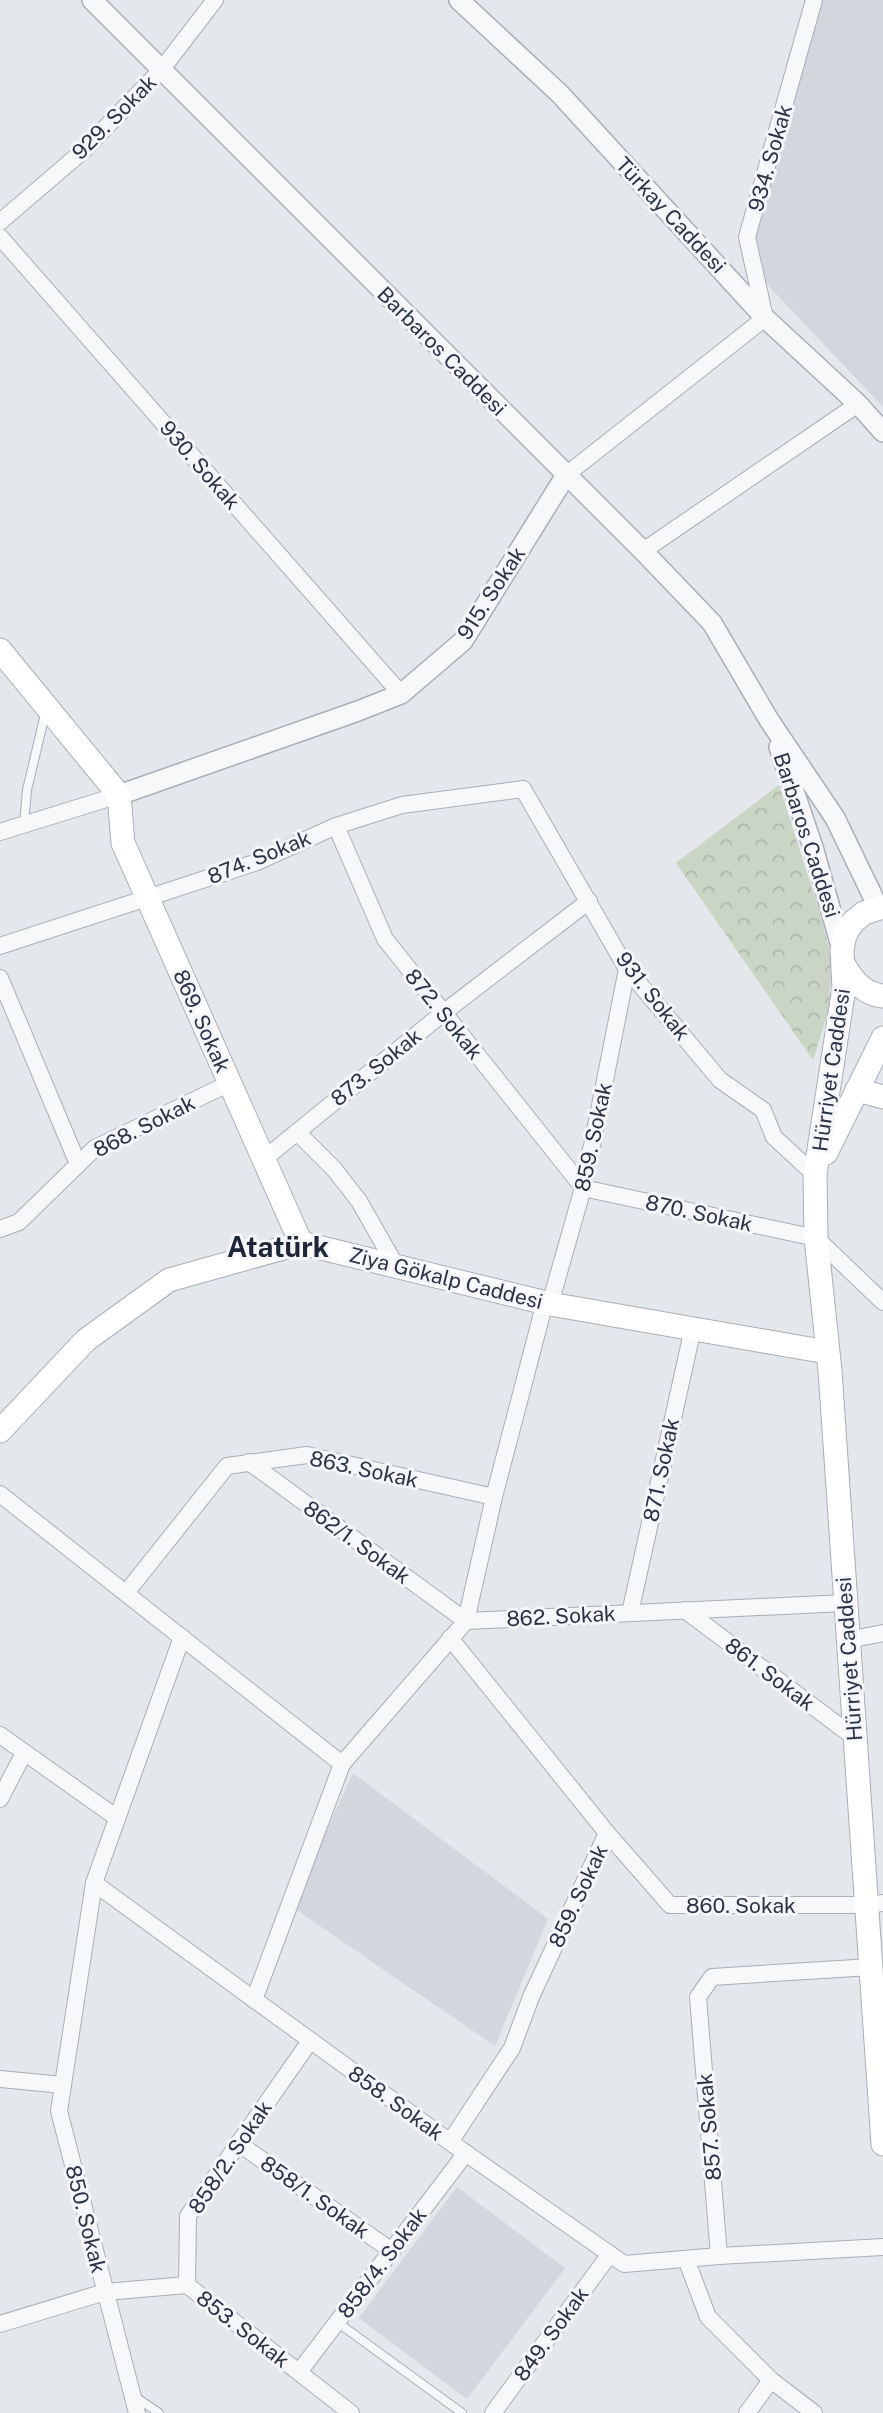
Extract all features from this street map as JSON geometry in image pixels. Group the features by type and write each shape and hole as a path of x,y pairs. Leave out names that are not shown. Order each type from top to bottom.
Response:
{"main road":[{"path":"0,650 119,795"},
{"name":"869. Sokak","path":"119,795 123,843 301,1243"},
{"name":"Hürriyet Caddesi","path":"881,907 864,913 853,922 845,935 844,988 815,1175 816,1238 827,1352 855,1738 875,1904 871,1967 883,2144"},
{"name":"Hürriyet Caddesi","path":"843,957 851,978 862,988 883,996"},
{"name":"Hürriyet Caddesi","path":"815,1175 883,1038"},
{"path":"857,1090 883,1097"},
{"name":"Ziya Gökalp Caddesi","path":"0,1432 86,1340 169,1280 301,1243 548,1303 827,1352"}],"street":[{"name":"Barbaros Caddesi","path":"92,0 643,551 712,624 769,720 835,818 881,907"},
{"name":"929. Sokak","path":"0,222 84,150 162,69 215,0"},
{"name":"Türkay Caddesi","path":"459,0 560,94 765,318 858,404 883,432"},
{"name":"934. Sokak","path":"765,318 747,237 814,0"},
{"name":"930. Sokak","path":"0,237 401,694"},
{"name":"915. Sokak","path":"0,832 119,795 401,694 463,641 566,475 765,318"},
{"path":"643,551 858,404"},
{"name":"Barbaros Caddesi","path":"769,720 813,847 843,957"},
{"name":"874. Sokak","path":"0,946 257,862 336,826 402,805 523,789"},
{"name":"931. Sokak","path":"523,789 627,969 720,1080 763,1110 774,1137 815,1175"},
{"name":"872. Sokak","path":"336,826 385,939 582,1186"},
{"name":"873. Sokak","path":"264,1159 443,1013 589,901"},
{"name":"859. Sokak","path":"466,1621 494,1497 592,1146 627,969"},
{"path":"0,978 78,1164"},
{"name":"868. Sokak","path":"0,1230 19,1222 95,1148 230,1083"},
{"path":"297,1132 334,1169 359,1202 396,1266"},
{"name":"870. Sokak","path":"582,1186 816,1238"},
{"path":"816,1238 883,1302"},
{"name":"871. Sokak","path":"630,1613 693,1328"},
{"name":"863. Sokak","path":"126,1592 227,1466 307,1455 494,1497"},
{"name":"862/1. Sokak","path":"249,1462 466,1621"},
{"path":"0,1494 342,1764"},
{"name":"862. Sokak","path":"466,1621 845,1603"},
{"name":"861. Sokak","path":"685,1610 855,1738"},
{"path":"254,2000 342,1764 466,1621"},
{"path":"848,1640 883,1633"},
{"path":"0,2079 63,2085 93,1884 182,1637"},
{"name":"859. Sokak","path":"450,1638 607,1833 531,1997 512,2048 450,2142"},
{"path":"0,1735 117,1818"},
{"path":"0,1798 24,1753"},
{"name":"860. Sokak","path":"607,1833 670,1905 875,1904"},
{"name":"858. Sokak","path":"93,1884 624,2264 719,2256"},
{"name":"857. Sokak","path":"719,2256 698,1997 712,1977 871,1967"},
{"name":"858/2. Sokak","path":"187,2285 188,2216 310,2041"},
{"name":"850. Sokak","path":"63,2085 59,2111 137,2413"},
{"name":"858/1. Sokak","path":"238,2144 391,2251"},
{"name":"858/4. Sokak","path":"299,2372 466,2153"},
{"path":"719,2256 883,2247"},
{"name":"849. Sokak","path":"493,2413 610,2254"},
{"path":"686,2259 708,2317 771,2380 814,2413"},
{"name":"853. Sokak","path":"0,2325 105,2292 187,2285 351,2413"},
{"path":"747,2413 771,2380"}],"lane":[{"path":"24,824 27,790 47,707"},
{"path":"337,2322 462,2413"},
{"path":"132,2395 159,2413"}],"shaded area":[{"path":"821,0 883,0 883,407 765,282 756,238"},
{"path":"353,1773 548,1919 495,2046 295,1909"},
{"path":"457,2187 565,2268 467,2399 359,2318"}],"green space":[{"path":"779,785 832,959 829,1009 813,1060 676,863"}],"district":[{"name":"Atatürk","path":"278,1246"}]}
